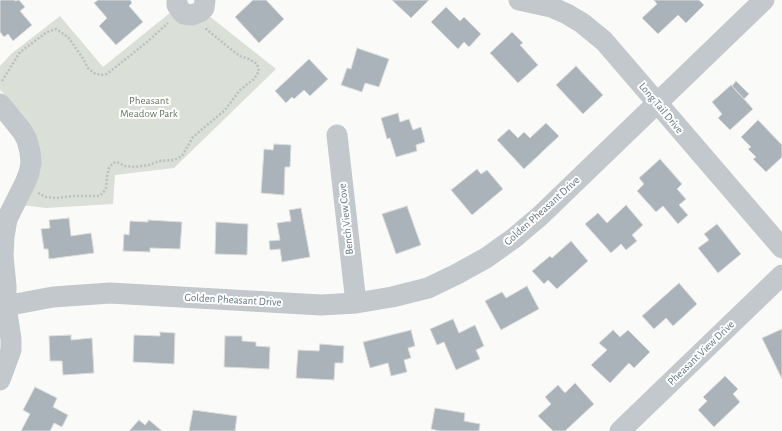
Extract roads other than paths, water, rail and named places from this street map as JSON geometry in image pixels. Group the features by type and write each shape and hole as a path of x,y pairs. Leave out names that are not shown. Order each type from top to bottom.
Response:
{"street":[{"path":"177,0 177,5 181,11 188,15 192,15 200,12 204,8 205,0"},
{"name":"Golden Pheasant Drive","path":"3,307 53,297 110,293 321,305 392,297 428,288 486,258 514,238 540,216 764,0"},
{"name":"Long Tail Drive","path":"523,1 551,7 567,14 582,23 604,41 782,248"},
{"path":"0,104 24,135 30,152 31,163 26,183 15,202 8,220 4,237 3,256 6,286 3,307 11,339 11,350 0,380"},
{"name":"Bench View Cove","path":"337,135 356,302"},
{"name":"Pheasant View Drive","path":"620,431 782,275"}],"park label":[{"name":"Pheasant Meadow Park","path":"149,107"}]}
